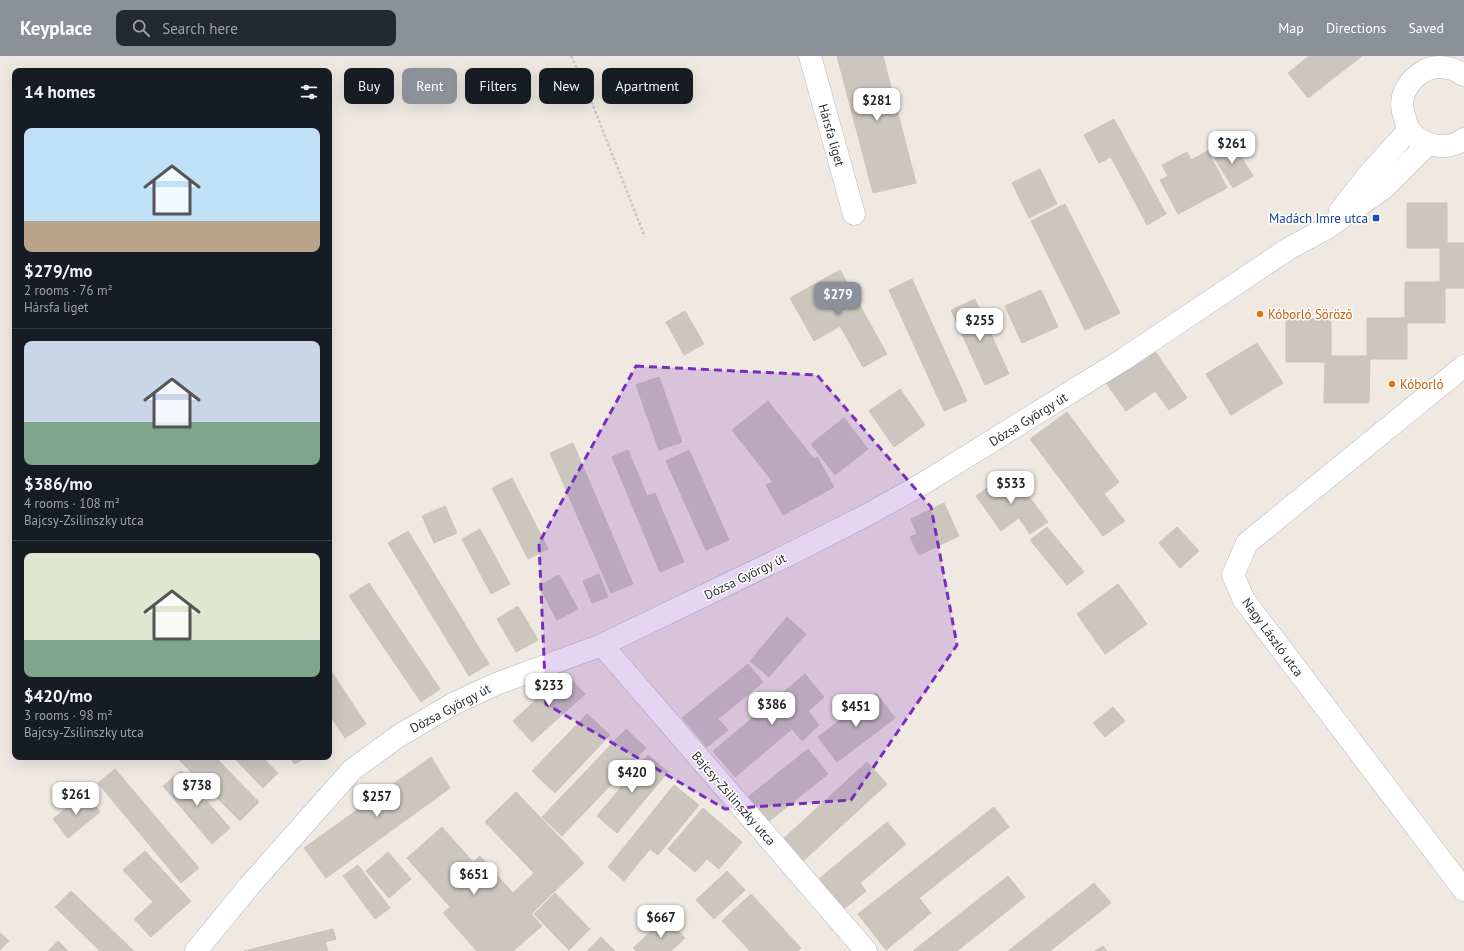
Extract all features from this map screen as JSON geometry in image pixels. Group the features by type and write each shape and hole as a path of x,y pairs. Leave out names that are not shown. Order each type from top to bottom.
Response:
{"street":[{"name":"Hársfa liget","path":"810,56 854,214"},
{"path":"1462,70 1443,67 1430,68 1418,74 1408,84 1403,96 1401,109 1412,134 1428,144 1434,146 1447,146 1464,139"},
{"path":"1327,228 1369,174 1409,130"},
{"name":"Dózsa György út","path":"196,951 250,885 352,770 397,737 453,704 496,684 602,645 867,515 924,484 1124,359 1288,250 1327,228 1384,188 1428,144"},
{"name":"Nagy László utca","path":"1464,366 1247,543 1233,575 1244,600 1464,890"},
{"name":"Bajcsy-Zsilinszky utca","path":"602,645 866,951"}],"path":[{"path":"571,56 584,83 644,237"}],"highlighted area":[{"path":"636,366 817,375 931,507 957,645 851,800 725,809 546,704 539,543"}],"building":[{"path":"837,56 883,56 916,183 873,193"},
{"path":"1309,56 1362,56 1308,98 1288,73"},
{"path":"1114,119 1166,214 1147,225 1111,157 1099,163 1084,135"},
{"path":"1232,142 1253,176 1233,188 1212,154"},
{"path":"1208,151 1227,188 1178,214 1160,180 1168,176 1162,165 1187,152 1191,160"},
{"path":"1040,169 1057,204 1029,218 1012,183"},
{"path":"1407,203 1447,203 1447,243 1464,243 1464,288 1445,288 1445,323 1407,323 1407,359 1370,359 1369,403 1324,403 1325,362 1286,362 1286,318 1331,319 1331,356 1367,356 1367,318 1405,318 1405,282 1440,282 1440,248 1407,248"},
{"path":"1065,204 1120,313 1085,330 1031,221"},
{"path":"840,270 887,354 863,367 840,326 814,341 790,298"},
{"path":"912,279 967,401 944,411 889,290"},
{"path":"1041,290 1058,327 1022,343 1005,306"},
{"path":"975,299 1009,374 985,385 951,310"},
{"path":"685,311 704,344 684,355 666,322"},
{"path":"1257,343 1283,383 1231,415 1206,374"},
{"path":"1154,350 1187,398 1169,410 1155,391 1126,411 1106,383"},
{"path":"659,377 682,442 659,450 636,385"},
{"path":"900,389 925,425 894,447 869,411"},
{"path":"768,401 814,459 817,457 834,487 783,515 766,485 773,482 732,430"},
{"path":"1067,412 1119,482 1104,494 1125,521 1103,536 1030,439"},
{"path":"844,418 868,449 835,475 811,444"},
{"path":"573,443 633,584 611,593 550,453"},
{"path":"628,450 647,496 655,493 684,562 660,572 612,457"},
{"path":"689,450 729,540 706,550 666,461"},
{"path":"1010,471 1048,522 1030,534 1019,518 1001,531 976,496"},
{"path":"512,478 548,549 528,559 492,488"},
{"path":"944,503 959,536 919,555 910,537 917,534 911,519"},
{"path":"445,506 457,533 434,543 422,516"},
{"path":"1047,527 1084,572 1067,585 1030,540"},
{"path":"1177,527 1199,551 1180,568 1159,543"},
{"path":"480,529 510,584 491,594 462,539"},
{"path":"408,531 489,664 469,676 388,543"},
{"path":"599,574 608,597 592,603 583,581"},
{"path":"559,575 578,609 557,620 539,586"},
{"path":"369,583 440,689 421,702 349,596"},
{"path":"1118,584 1147,624 1105,654 1077,614"},
{"path":"518,606 538,640 516,652 497,619"},
{"path":"787,617 806,634 769,677 750,661"},
{"path":"748,664 763,682 718,719 728,730 707,747 682,718"},
{"path":"332,673 366,724 345,738 332,718"},
{"path":"565,673 585,694 532,742 513,721"},
{"path":"805,674 824,697 808,711 819,725 802,741 792,729 735,777 713,751"},
{"path":"876,693 895,718 837,762 818,737"},
{"path":"1113,707 1125,721 1105,737 1093,723"},
{"path":"587,714 610,735 555,793 532,771"},
{"path":"626,729 646,748 562,836 542,817"},
{"path":"808,749 828,774 768,822 748,797"},
{"path":"648,755 668,772 617,833 597,816"},
{"path":"431,757 450,788 326,878 304,848"},
{"path":"179,760 218,760 259,802 240,821"},
{"path":"236,760 265,760 278,773 263,788"},
{"path":"292,760 302,760 294,764"},
{"path":"867,762 887,784 802,862 782,840"},
{"path":"115,769 199,868 181,883 98,783"},
{"path":"181,771 230,828 212,844 163,786"},
{"path":"674,785 699,805 658,855 650,849 624,881 608,867"},
{"path":"516,792 584,863 531,914 512,894 534,873 485,822"},
{"path":"85,793 100,812 68,838 53,819"},
{"path":"994,807 1009,827 919,898 931,913 886,950 858,914"},
{"path":"703,808 742,842 719,869 707,859 695,872 668,849"},
{"path":"887,822 906,844 860,883 866,891 844,909 819,879"},
{"path":"442,827 473,862 480,856 542,926 513,951 477,951 443,913 450,907 407,858"},
{"path":"145,851 191,901 151,937 134,919 153,902 123,870"},
{"path":"388,852 411,879 389,898 366,871"},
{"path":"358,865 390,908 375,919 343,876"},
{"path":"727,871 745,890 714,919 696,900"},
{"path":"1008,876 1025,897 957,951 913,951"},
{"path":"1094,883 1111,903 1050,951 1008,951"},
{"path":"71,891 134,951 98,951 99,950 55,907"},
{"path":"555,893 590,929 569,950 534,914"},
{"path":"751,894 801,948 797,951 750,951 722,921"},
{"path":"666,918 685,938 671,951 636,951 633,948"},
{"path":"333,929 336,939 325,942 328,951 244,951"},
{"path":"0,933 9,941 0,950"},
{"path":"601,937 615,951 587,951"},
{"path":"58,941 68,951 48,951"},
{"path":"1103,946 1107,951 1095,951"}],"place":[{"name":"Madách Imre utca","path":"1376,218"},
{"name":"Kóborló Söröző","path":"1260,314"},
{"name":"Kóborló","path":"1392,384"}]}
